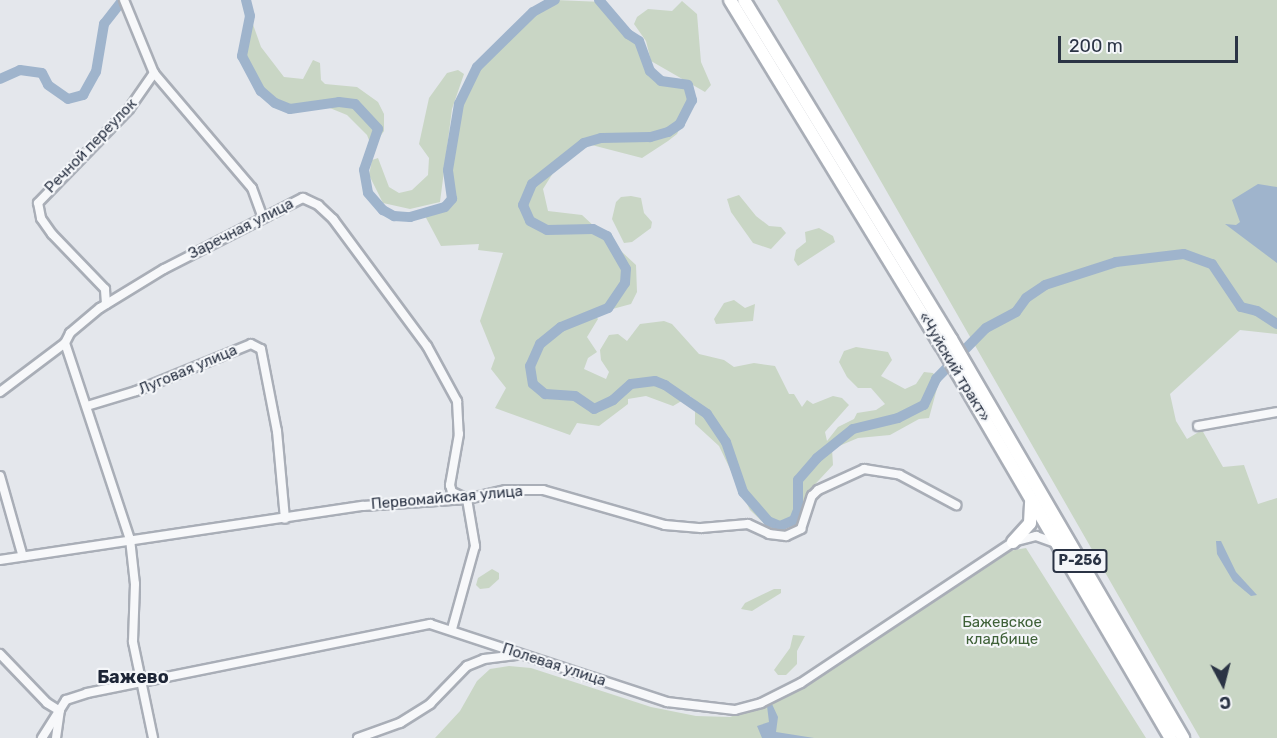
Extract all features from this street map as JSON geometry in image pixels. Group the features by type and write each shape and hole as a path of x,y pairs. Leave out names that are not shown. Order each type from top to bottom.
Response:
{"highway":[{"name":"«Чуйский тракт»","path":"730,0 946,342"},
{"name":"«Чуйский тракт»","path":"744,0 1183,738"},
{"name":"«Чуйский тракт»","path":"972,386 1030,498 1171,738"},
{"path":"1013,542 1031,519 1030,498"}],"street":[{"path":"126,4 154,73 252,188 262,216"},
{"name":"Речной переулок","path":"106,304 105,289 52,234 41,218 38,203 129,109 154,73"},
{"name":"Заречная улица","path":"0,392 65,343 70,333 106,304 262,216 303,198 318,205 333,219 415,335 427,346 457,401 459,434 450,485 452,492 466,499"},
{"path":"65,343 130,539 135,584 133,642 139,683 153,738"},
{"name":"Луговая улица","path":"87,406 136,391 251,344 261,349 277,431 285,519"},
{"path":"1198,426 1277,412"},
{"name":"Первомайская улица","path":"0,560 22,554 411,500 466,499 506,490 543,490 665,525 701,528 748,524 769,534 786,536 801,529 818,490 864,469 900,475 956,505"},
{"path":"0,476 22,554"},
{"path":"452,629 473,563 475,546 466,499"},
{"path":"1013,542 1036,536 1057,545"},
{"name":"Полевая улица","path":"60,711 66,700 87,693 409,626 430,624 452,629 519,655 667,702 735,710 761,703 801,683 1013,542"},
{"path":"0,654 47,704 60,711"},
{"path":"358,738 400,723 430,704 459,671 475,662 519,655"},
{"path":"42,738 60,711"},
{"path":"56,738 60,711"}],"green space":[{"path":"555,0 603,2 628,34 639,41 650,71 661,81 691,87 688,111 677,134 668,141 642,158 584,143 558,165 543,189 548,211 582,215 636,265 637,292 631,304 594,314 598,319 587,337 597,352 588,358 584,369 606,379 609,372 601,360 600,350 609,335 618,334 627,341 640,324 664,321 672,324 699,354 724,360 734,367 754,363 775,366 789,394 794,394 802,407 807,400 813,404 833,396 842,398 849,405 825,432 827,441 838,427 854,419 857,413 876,410 885,404 871,388 858,388 847,377 839,362 844,351 856,347 888,352 892,360 881,376 905,389 916,384 924,372 933,373 939,381 929,418 919,419 890,435 858,438 832,449 833,465 806,494 804,510 790,527 768,527 750,510 719,446 695,424 695,400 690,396 673,406 646,396 628,399 628,404 599,426 577,423 570,435 495,408 506,388 491,369 495,358 480,321 503,253 478,250 479,244 441,246 424,214 445,207 452,199 448,170 459,104 477,67 533,12"},
{"path":"777,0 1277,0 1277,334 1240,330 1170,394 1176,421 1187,439 1202,430 1223,467 1244,465 1258,504 1277,498 1277,738 1200,738"},
{"path":"682,1 697,14 701,62 711,85 705,92 651,61 646,41 634,24 637,17 648,9 672,11"},
{"path":"250,16 261,47 284,77 303,79 313,60 320,63 321,80 325,84 357,87 378,102 384,114 384,131 372,148 367,135 347,115 320,104 290,109 275,103 261,91 242,56"},
{"path":"458,70 464,74 452,109 440,202 410,209 383,203 369,175 372,160 378,158 389,187 399,193 412,190 428,175 429,158 419,144 429,98 447,73"},
{"path":"739,195 756,216 769,226 781,227 786,233 771,249 753,243 731,212 727,199"},
{"path":"621,197 641,198 644,213 652,222 651,228 632,242 624,243 612,219 616,202"},
{"path":"819,228 833,236 835,242 798,266 794,260 796,250 806,242 805,232"},
{"path":"734,300 745,308 755,304 753,321 716,324 714,319 724,303"},
{"name":"Бажевское кладбище","path":"1026,548 1146,738 435,738 460,711 477,681 490,669 509,666 531,668 651,707 696,716 730,717 787,695 1003,552"},
{"path":"492,569 499,573 499,579 489,588 480,589 476,585 478,578"},
{"path":"774,589 781,589 781,593 752,611 741,609 745,603"},
{"path":"793,635 805,636 797,651 797,664 786,675 778,675 774,670 790,648"}],"water":[{"path":"1258,184 1277,187 1277,263 1225,224 1236,225 1240,222 1232,200"},
{"path":"1216,541 1221,541 1236,572 1257,595 1251,596 1233,581 1217,554"},
{"path":"772,704 778,717 776,732 814,738 762,738 757,726 769,722 767,706"}],"waterway":[{"path":"0,79 20,70 42,73 48,85 68,99 83,95 96,72 104,24 123,0"},
{"path":"246,0 250,16 242,56 261,91 275,103 290,109 339,102 355,104 378,129 364,170 368,193 383,210 394,216 410,217 445,207 452,199 448,170 459,104 477,67 533,12 555,0"},
{"path":"599,0 628,34 639,41 650,71 661,81 688,85 692,100 680,124 668,132 650,137 601,138 584,143 532,184 523,205 530,221 547,230 593,229 607,236 626,269 625,283 608,308 561,327 540,344 530,366 533,384 545,394 575,396 594,409 613,400 631,384 655,381 665,385 707,414 726,442 743,492 768,521 780,526 794,520 798,510 798,480 817,458 853,429 898,418 924,405 936,379 986,328 1016,312 1026,298 1045,285 1116,262 1184,254 1212,264 1241,307 1257,311 1277,324"}],"district":[{"name":"Бажево","path":"133,677"}]}
